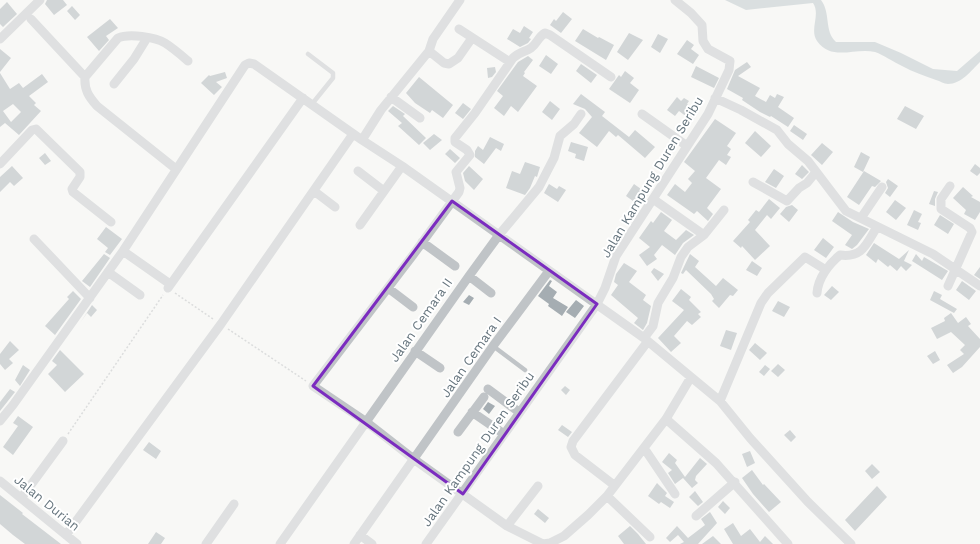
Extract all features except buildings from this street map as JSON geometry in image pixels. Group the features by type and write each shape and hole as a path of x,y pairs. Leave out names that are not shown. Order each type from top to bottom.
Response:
{"street":[{"path":"0,39 40,0"},
{"path":"362,140 391,97 429,51 433,39 460,0"},
{"path":"675,0 698,20 704,30 705,45 708,49 730,61 729,70 715,98"},
{"path":"31,19 85,77"},
{"path":"459,29 510,62"},
{"path":"611,76 545,33 539,37 532,47 520,52 510,62 475,113 455,138 455,142 468,150 470,155 456,172 460,188 388,288 313,386 365,421 415,460 507,526 538,543 550,544 564,536 607,496 666,419 691,378"},
{"path":"176,168 97,106 84,89 85,77 118,38 124,35 132,35 164,43 188,61"},
{"path":"114,84 134,59 147,38"},
{"path":"429,51 444,63 449,64 458,58 472,38"},
{"path":"0,421 123,251 176,168 245,65 249,63 260,66 353,134 452,201 646,340 720,401 750,438 808,502 850,544"},
{"path":"391,97 420,118"},
{"path":"123,251 169,286 303,98"},
{"name":"Jalan Kampung Duren Seribu","path":"426,544 597,304 616,256 708,114 715,98 741,110 777,130 788,144 799,152 846,211 933,254 980,286"},
{"name":"Jalan Cemara II","path":"280,544 365,421 469,276 499,235 539,187 554,158 560,136 574,124 581,114"},
{"path":"642,114 687,146"},
{"path":"0,164 32,130 36,129 80,172 80,177 72,189 73,192 111,222"},
{"path":"66,535 221,324 353,134"},
{"path":"360,225 402,166"},
{"path":"358,171 384,191"},
{"path":"753,182 787,201 799,188 807,183 816,172"},
{"path":"948,286 972,230 941,209 941,199 950,186"},
{"path":"861,218 882,187"},
{"path":"314,191 335,207"},
{"path":"653,199 704,235"},
{"path":"614,485 575,455 571,447 573,440 646,340 653,326 658,303 673,278 681,257 688,247 704,235 724,210"},
{"path":"817,293 818,283 826,270 840,254 851,257 857,254 877,227"},
{"path":"34,239 90,298"},
{"path":"422,242 454,266"},
{"path":"720,401 761,303 768,293 805,257 826,270"},
{"name":"Jalan Cemara I","path":"354,544 415,460 493,346 549,270"},
{"path":"108,272 140,295"},
{"path":"469,276 491,293"},
{"path":"388,288 413,307"},
{"path":"415,351 440,368"},
{"path":"458,432 486,393 519,412"},
{"path":"472,412 504,434"},
{"path":"666,419 699,446 735,482 784,542"},
{"path":"22,498 63,441"},
{"path":"644,448 675,494"},
{"name":"Jalan Durian","path":"0,481 77,544"},
{"path":"696,516 735,482"},
{"path":"507,526 538,486"},
{"path":"607,496 650,537"},
{"path":"206,544 234,504"},
{"path":"360,535 372,544"}],"lane":[{"path":"308,54 334,73 333,78 312,104"},
{"path":"493,346 525,370"}],"path":[{"path":"63,441 169,286 221,324 313,386"}],"highlighted area":[{"path":"452,201 597,304 463,494 313,386"}],"shaded area":[{"path":"725,0 821,0 826,10 830,33 836,42 875,42 933,69 957,71 980,51 980,62 957,82 945,84 910,70 875,52 837,52 830,51 823,47 817,41 814,32 816,12 813,3 746,10"}]}
